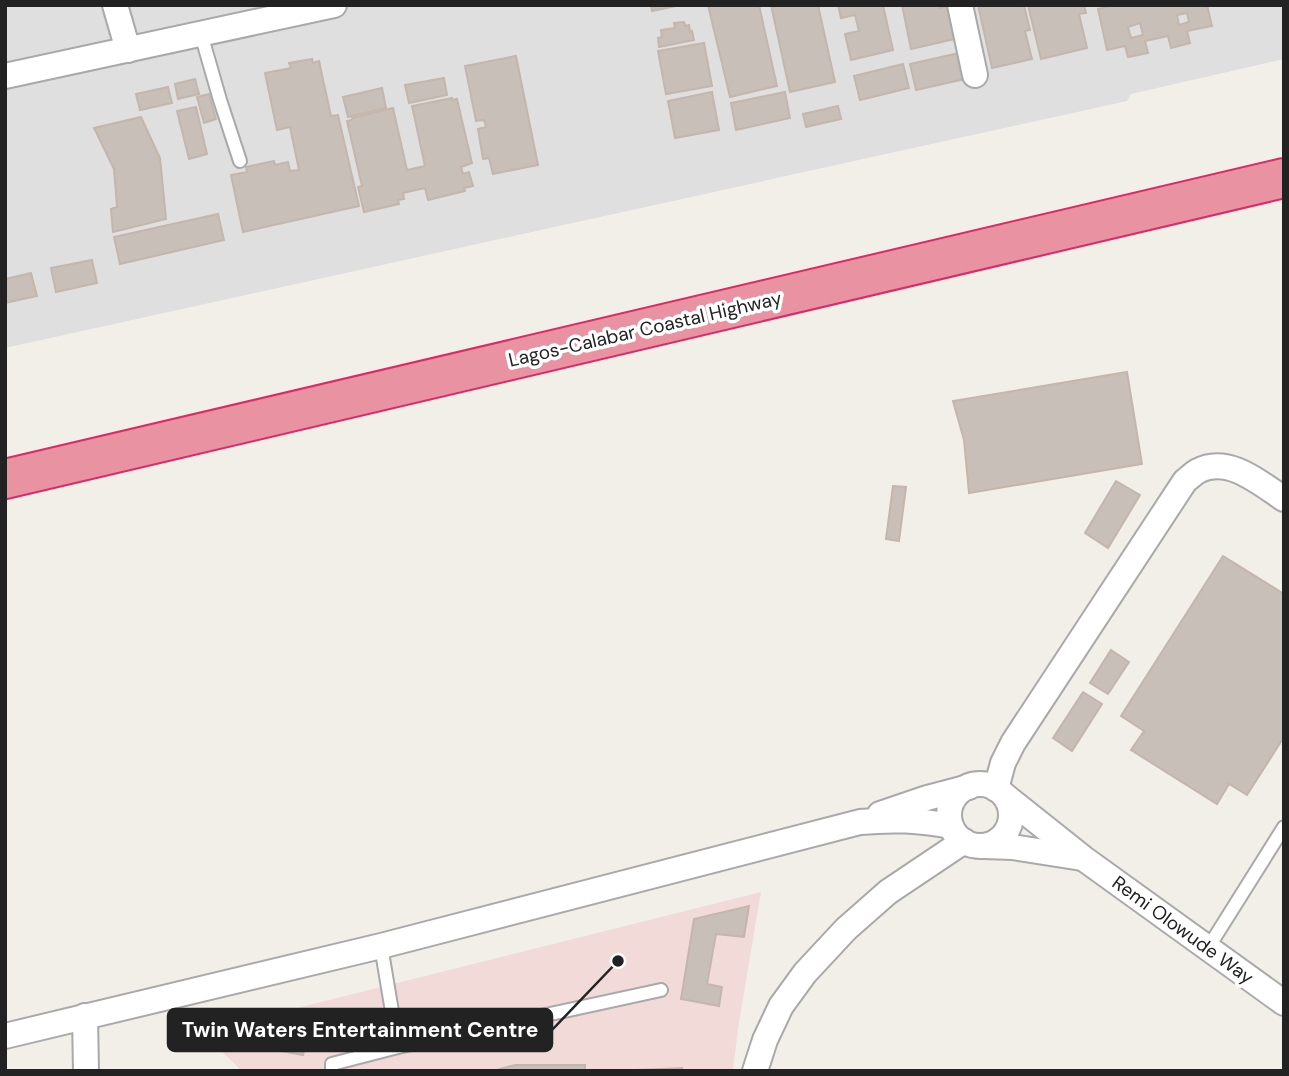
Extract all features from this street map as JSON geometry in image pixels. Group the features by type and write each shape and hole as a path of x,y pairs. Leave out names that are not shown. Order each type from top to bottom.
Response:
{"highway":[{"name":"Lagos-Calabar Coastal Highway","path":"5,479 1284,178"}],"street":[{"path":"116,5 128,50"},
{"path":"5,76 334,5"},
{"path":"960,5 975,75"},
{"path":"991,790 1013,743 1185,481 1199,470 1231,468 1284,499"},
{"path":"860,822 919,820 967,838 992,844 1001,838 1008,830 1011,820 1010,805 991,790 965,789 951,805 950,815 967,838 1012,847 1083,858"},
{"path":"5,1036 381,946 860,822 902,805 991,790"},
{"name":"Remi Olowude Way","path":"991,790 1284,1003"},
{"path":"755,1071 765,1040 781,1006 805,973 846,929 888,891 967,838"},
{"path":"85,1016 86,1071"}],"lane":[{"path":"201,34 240,161"},
{"path":"1208,948 1284,827"},
{"path":"381,946 398,1048"},
{"path":"332,1071 332,1064 661,990"}],"shaded area":[{"path":"5,5 1284,5 1284,59 1131,94 1127,101 5,348"},
{"path":"761,892 733,1071 242,1071 201,1032"}],"building":[{"path":"651,5 676,5 676,6 652,11"},
{"path":"708,5 759,5 777,86 730,97"},
{"path":"771,5 818,5 835,82 790,92"},
{"path":"838,5 883,5 893,50 851,60 845,34 859,31 855,15 841,18"},
{"path":"902,5 939,5 939,8 948,6 955,39 911,49"},
{"path":"978,5 1024,5 1030,30 1025,31 1032,59 992,68"},
{"path":"1028,5 1084,5 1086,13 1079,14 1087,48 1041,59"},
{"path":"1115,5 1207,5 1212,26 1187,31 1190,43 1171,48 1168,36 1145,41 1148,53 1128,57 1125,46 1107,50 1098,9","holes":["1187,13 1189,22 1179,25 1177,15","1140,23 1143,35 1131,38 1128,27"]},
{"path":"684,22 685,26 689,25 694,40 659,47 661,30 675,28 674,23"},
{"path":"704,43 712,86 666,94 658,51"},
{"path":"959,53 965,79 916,90 910,64"},
{"path":"516,56 538,165 493,174 489,158 483,159 478,129 486,127 484,120 476,121 465,66"},
{"path":"312,59 313,63 319,61 331,116 338,115 359,206 243,232 231,175 247,172 246,167 274,161 275,165 288,162 290,171 299,170 290,127 277,130 265,73 291,68 289,63"},
{"path":"903,64 909,88 860,100 854,76"},
{"path":"444,78 447,95 409,103 405,85"},
{"path":"195,79 199,94 178,99 175,84"},
{"path":"168,87 172,103 140,110 136,94"},
{"path":"382,88 386,108 348,117 343,97"},
{"path":"712,92 719,130 675,138 668,101"},
{"path":"785,92 790,118 736,130 731,103"},
{"path":"209,94 216,119 204,123 197,97"},
{"path":"457,99 472,163 461,167 463,174 469,172 473,186 464,188 465,191 428,200 425,188 403,193 404,199 398,200 399,204 364,212 358,187 362,186 347,121 393,108 407,170 425,166 412,106"},
{"path":"838,106 841,119 806,127 803,114"},
{"path":"196,107 207,154 189,159 177,111"},
{"path":"141,117 160,158 166,219 113,232 111,209 117,207 114,169 94,128"},
{"path":"218,214 224,240 120,264 114,237"},
{"path":"92,260 97,283 56,292 51,268"},
{"path":"31,273 37,296 5,303 5,279"},
{"path":"1127,372 1142,464 969,493 964,440 953,401"},
{"path":"1116,481 1140,495 1108,548 1085,533"},
{"path":"893,486 906,487 899,541 886,539"},
{"path":"1223,556 1284,594 1284,737 1247,795 1229,784 1217,804 1131,750 1144,731 1121,716"},
{"path":"1111,650 1129,662 1108,694 1090,683"},
{"path":"1083,692 1102,704 1072,751 1053,738"},
{"path":"749,906 744,937 716,934 707,984 722,987 719,1006 681,999 694,919"},
{"path":"289,1021 310,1023 303,1055 245,1044 250,1029"},
{"path":"515,1065 585,1065 585,1071 493,1071"},
{"path":"682,1068 682,1071 607,1071 663,1069"}],"place":[{"name":"Twin Waters Entertainment Centre","path":"618,961"}]}
